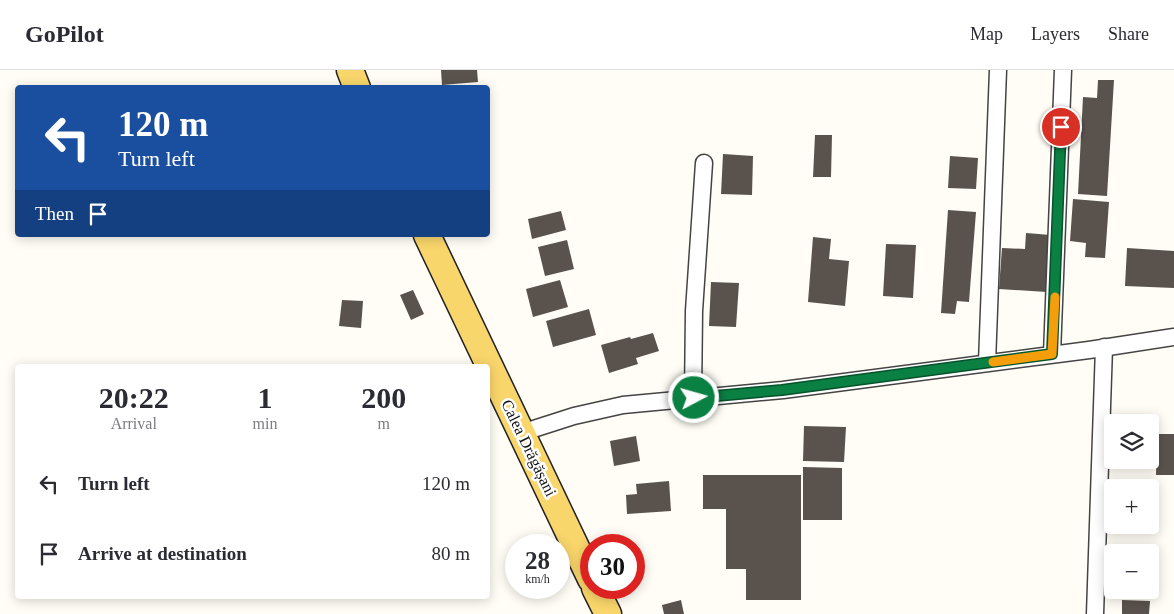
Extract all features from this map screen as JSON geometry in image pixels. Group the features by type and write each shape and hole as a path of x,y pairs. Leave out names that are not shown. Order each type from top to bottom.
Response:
{"main road":[{"path":"350,70 356,85"},
{"name":"Calea Drăgășani","path":"428,237 488,364"},
{"name":"Calea Drăgășani","path":"490,368 580,556"},
{"path":"600,599 608,614"}],"street":[{"path":"987,363 998,70"},
{"path":"1052,354 1063,70"},
{"path":"694,398 694,310 704,163"},
{"path":"521,433 574,416 623,405 782,390 1174,337"},
{"path":"1095,614 1104,347"}],"building":[{"path":"441,70 477,70 478,82 442,85"},
{"path":"1098,80 1114,80 1107,196 1078,194 1083,97 1097,98"},
{"path":"815,135 832,135 831,177 813,177"},
{"path":"723,154 753,156 752,195 721,194"},
{"path":"950,156 978,158 976,189 948,188"},
{"path":"1073,199 1109,202 1105,258 1085,257 1086,243 1070,241"},
{"path":"948,210 976,212 969,302 957,301 955,314 941,313"},
{"path":"561,211 566,230 532,239 528,219"},
{"path":"1026,233 1051,235 1047,292 999,289 1002,248 1025,249"},
{"path":"813,237 831,239 829,259 849,261 845,306 808,302"},
{"path":"567,240 574,269 545,276 538,247"},
{"path":"886,244 916,245 913,298 883,296"},
{"path":"1127,248 1174,251 1174,288 1125,286"},
{"path":"560,280 568,307 533,317 526,289"},
{"path":"711,282 739,283 736,327 709,326"},
{"path":"413,290 424,314 411,320 400,295"},
{"path":"342,300 363,301 361,328 339,326"},
{"path":"589,309 596,335 553,347 546,321"},
{"path":"653,333 659,351 636,358 638,364 609,373 601,345"},
{"path":"804,426 846,427 844,462 803,461"},
{"path":"1159,434 1174,434 1174,475 1156,475 1156,469 1159,469"},
{"path":"636,436 640,461 614,466 610,441"},
{"path":"803,467 842,468 842,520 803,520"},
{"path":"703,475 801,475 801,600 746,600 746,569 726,569 726,509 703,509"},
{"path":"669,481 671,511 627,514 626,495 637,494 636,484"},
{"path":"681,600 684,614 664,614 662,605"},
{"path":"1122,600 1150,601 1149,614 1122,614"}],"slow traffic":[{"path":"993,362 1052,354 1055,297"}],"route":[{"path":"694,398 782,390 1052,354 1061,127"}]}
